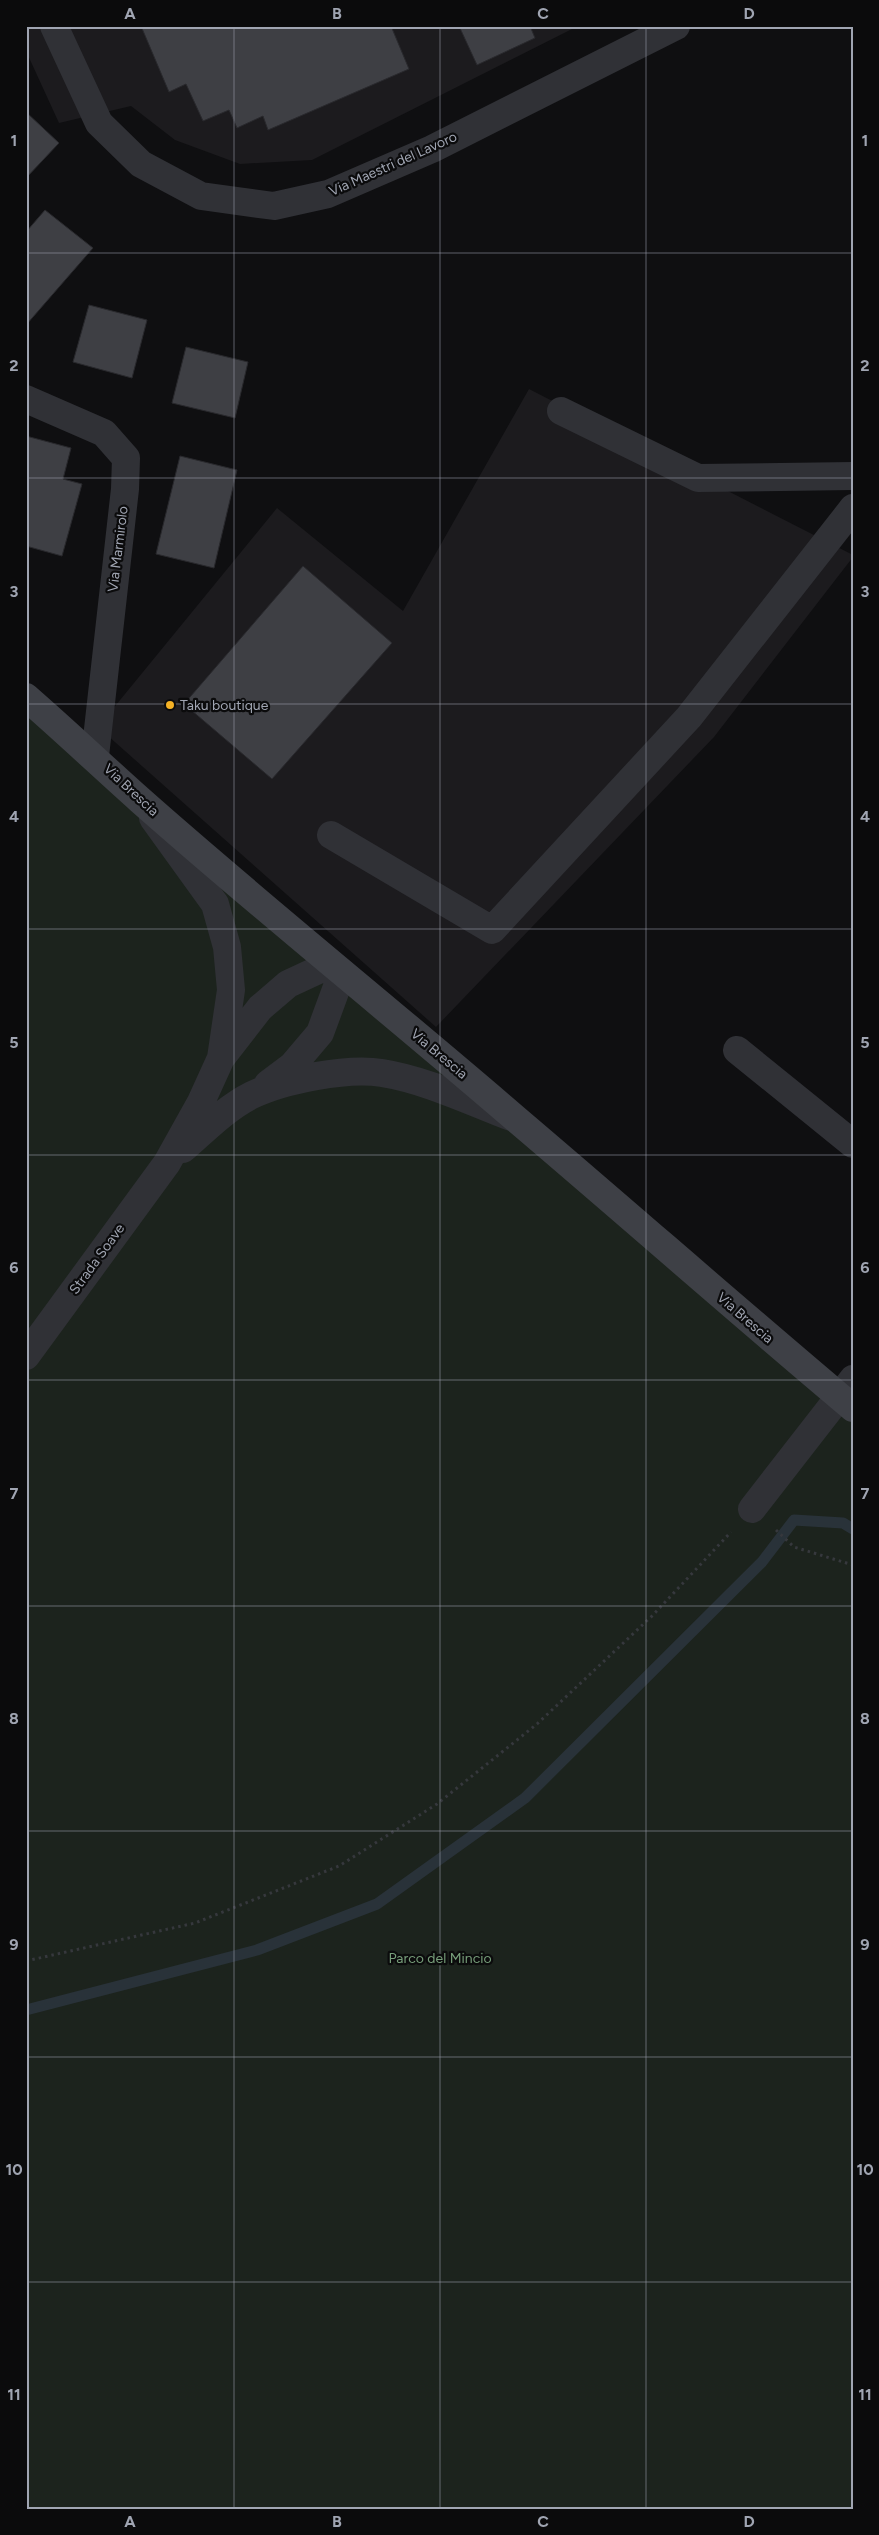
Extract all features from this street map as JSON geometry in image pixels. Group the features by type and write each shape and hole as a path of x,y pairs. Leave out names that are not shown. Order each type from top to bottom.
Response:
{"main road":[{"name":"Via Brescia","path":"26,697 95,756 138,798 337,969 518,1120 781,1350 848,1394"}],"street":[{"name":"Via Maestri del Lavoro","path":"54,26 99,122 141,164 201,196 274,206 328,194 432,149 676,26"},
{"name":"Via Marmirolo","path":"26,399 104,433 126,458 125,489 95,756"},
{"path":"561,411 698,478 853,476"},
{"path":"331,835 492,930 688,717 853,508"},
{"path":"138,798 215,904 227,947 231,990 220,1058 201,1102 167,1163"},
{"path":"220,1058 260,1008 288,984 337,969"},
{"path":"167,1163 221,1115 292,1066 320,1033 337,969"},
{"path":"737,1050 853,1144"},
{"path":"252,1095 318,1074 381,1072 443,1090 518,1120"},
{"name":"Strada Soave","path":"26,1356 167,1163"},
{"path":"752,1509 848,1394"}],"path":[{"path":"26,1961 195,1923 339,1866 437,1804 537,1724 652,1616 752,1509"},
{"path":"794,1547 853,1565"}],"shaded area":[{"path":"26,26 578,26 312,160 240,164 175,140 131,106 59,123 26,51"},
{"path":"529,389 853,555 853,557 714,737 436,1027 98,727 277,508 403,611"}],"green space":[{"name":"Parco del Mincio","path":"26,699 853,1407 853,2509 26,2509"}],"building":[{"path":"141,26 391,26 409,69 268,130 263,116 237,128 229,110 203,121 186,84 169,92"},
{"path":"459,26 530,26 535,38 477,65"},
{"path":"26,112 59,143 26,178"},
{"path":"45,210 93,248 26,325 26,232"},
{"path":"89,305 147,320 132,378 73,362"},
{"path":"186,347 248,362 235,418 172,403"},
{"path":"26,436 71,448 63,479 82,484 62,556 26,546"},
{"path":"180,456 237,470 214,568 156,554"},
{"path":"303,566 392,643 272,779 184,704"}],"waterway":[{"path":"26,2010 257,1950 377,1904 525,1798 762,1562 794,1520 843,1523 853,1529"}],"place":[{"name":"Taku boutique","path":"170,705"}]}
